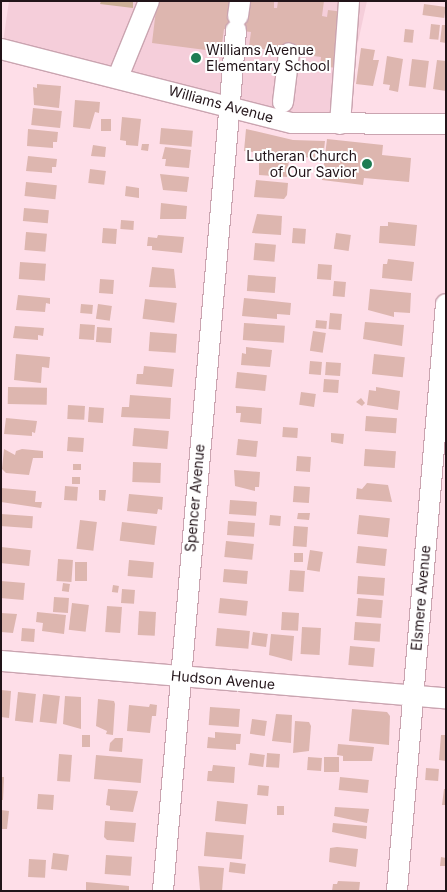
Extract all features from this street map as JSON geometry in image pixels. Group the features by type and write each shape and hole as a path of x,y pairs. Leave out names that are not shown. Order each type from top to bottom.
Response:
{"street":[{"path":"118,77 149,1"},
{"path":"340,124 349,1"},
{"name":"Spencer Avenue","path":"163,891 238,16"},
{"path":"1,55 2,49"},
{"name":"Williams Avenue","path":"2,49 229,105 292,123 446,124"},
{"path":"283,102 290,53"},
{"name":"Elsmere Avenue","path":"397,891 415,696 417,644 446,304"},
{"name":"Hudson Avenue","path":"1,660 446,698"}],"shaded area":[{"name":"Williams Avenue Elementary School","path":"9,1 367,1 340,124 2,49"},
{"path":"101,1 133,1 133,8 100,4"}],"building":[{"path":"157,1 232,1 248,17 250,1 274,1 274,8 277,8 278,1 324,1 322,16 327,17 328,10 344,12 337,68 320,66 321,57 262,49 261,55 248,53 251,32 224,29 221,52 152,43"},
{"path":"424,4 446,7 444,18 422,15"},
{"path":"431,24 440,25 438,40 429,39"},
{"path":"442,25 446,25 446,43 440,42"},
{"path":"405,29 414,30 413,43 404,42"},
{"path":"361,48 375,50 373,60 379,60 373,86 356,84"},
{"path":"387,56 403,59 398,92 389,90 390,85 383,84"},
{"path":"412,59 429,61 426,88 409,86"},
{"path":"437,60 446,61 446,91 433,89"},
{"path":"37,84 61,86 59,108 34,105 33,87 37,88"},
{"path":"75,100 100,102 99,113 95,112 90,129 73,127"},
{"path":"33,108 62,111 60,128 31,125"},
{"path":"122,117 141,119 138,146 126,145 126,141 120,140"},
{"path":"101,119 111,119 111,131 101,131"},
{"path":"161,128 193,131 191,147 160,144"},
{"path":"28,129 58,132 57,142 53,142 53,148 27,146"},
{"path":"246,129 293,140 325,141 323,159 244,151"},
{"name":"Lutheran Church of Our Savior","path":"327,139 383,145 382,155 411,158 409,182 364,178 363,185 322,180"},
{"path":"142,144 149,144 148,151 141,150"},
{"path":"93,145 106,147 105,157 91,156"},
{"path":"165,147 191,150 189,168 165,166 166,159 162,159"},
{"path":"28,156 57,159 56,167 52,167 52,173 26,171"},
{"path":"262,156 289,159 287,177 259,175 259,159"},
{"path":"90,169 106,171 104,185 88,183"},
{"path":"160,174 189,177 187,192 163,190"},
{"path":"256,180 288,183 287,195 284,199 254,197"},
{"path":"26,182 57,185 55,199 25,196"},
{"path":"126,186 139,188 139,198 125,196"},
{"path":"161,203 187,206 186,219 160,219"},
{"path":"24,208 49,210 48,223 23,221"},
{"path":"257,214 282,216 281,235 252,233"},
{"path":"121,220 134,221 133,230 120,229"},
{"path":"388,222 417,225 415,246 379,243 380,226 388,226"},
{"path":"103,228 117,229 116,244 102,243"},
{"path":"293,228 306,229 305,244 292,243"},
{"path":"26,232 47,234 45,252 24,250"},
{"path":"336,233 351,235 349,251 334,249"},
{"path":"158,235 184,237 182,253 152,250 152,246 147,246 148,237 157,238"},
{"path":"255,243 276,245 274,262 254,260"},
{"path":"388,259 414,262 412,281 382,278 383,264 387,264"},
{"path":"20,262 46,264 45,281 19,279"},
{"path":"318,264 332,265 331,280 317,279"},
{"path":"152,267 174,269 176,288 149,287"},
{"path":"248,275 276,277 275,293 247,291"},
{"path":"100,279 114,280 113,294 99,293"},
{"path":"334,281 346,282 345,297 333,296"},
{"path":"370,289 411,293 410,313 394,312 394,317 368,310"},
{"path":"18,295 50,298 50,304 46,303 45,312 16,310"},
{"path":"244,298 291,303 290,315 277,314 277,319 242,316"},
{"path":"145,299 177,303 174,323 143,319"},
{"path":"81,304 93,305 92,314 80,313"},
{"path":"98,304 112,306 110,321 96,319"},
{"path":"330,313 342,314 341,330 329,329"},
{"path":"316,320 327,321 326,329 315,328"},
{"path":"365,322 404,325 402,346 363,339"},
{"path":"244,323 285,326 284,343 243,340"},
{"path":"80,324 95,325 94,340 79,339"},
{"path":"15,326 44,328 43,336 38,335 38,340 13,338"},
{"path":"97,327 112,328 111,343 96,342"},
{"path":"313,331 326,333 323,353 310,351"},
{"path":"150,332 177,334 176,353 149,351"},
{"path":"246,347 272,350 270,367 241,365 242,353 246,354"},
{"path":"16,354 50,357 49,368 42,367 41,383 14,380"},
{"path":"374,354 405,357 403,377 372,374"},
{"path":"310,361 322,362 321,375 309,374"},
{"path":"326,362 341,363 340,376 325,375"},
{"path":"144,366 174,369 172,387 136,384 137,374 143,374"},
{"path":"237,372 267,375 265,391 235,388"},
{"path":"324,379 339,380 338,393 323,392"},
{"path":"8,387 47,388 47,405 8,404"},
{"path":"376,387 400,391 398,410 367,405 369,390 376,391"},
{"path":"301,392 316,394 314,407 299,405"},
{"path":"130,395 171,398 170,419 121,417 122,407 129,407"},
{"path":"361,398 365,403 362,406 356,402"},
{"path":"68,405 85,406 84,420 67,419"},
{"path":"236,406 262,408 261,424 240,422 241,413 236,413"},
{"path":"89,407 104,408 103,423 88,422"},
{"path":"366,416 397,418 396,433 365,431"},
{"path":"6,418 37,421 35,433 32,432 32,436 4,434"},
{"path":"283,427 298,428 297,438 282,437"},
{"path":"134,428 169,431 167,449 132,446"},
{"path":"331,433 344,434 343,444 331,442"},
{"path":"68,437 84,438 83,452 67,451"},
{"path":"238,439 258,441 256,457 236,455"},
{"path":"4,449 15,455 16,451 22,449 43,451 43,458 33,458 29,475 6,473 2,469"},
{"path":"365,449 396,451 395,468 364,466"},
{"path":"297,456 311,457 310,472 296,471"},
{"path":"133,462 161,463 160,483 132,482"},
{"path":"73,464 81,464 81,470 73,470"},
{"path":"234,470 260,472 259,487 255,487 255,491 235,486"},
{"path":"72,477 80,477 80,484 72,484"},
{"path":"367,483 388,485 392,502 356,499 357,488 362,489"},
{"path":"65,486 78,487 77,501 64,500"},
{"path":"294,486 310,487 309,503 293,502"},
{"path":"1,488 36,491 35,502 42,502 41,508 1,502"},
{"path":"99,490 106,490 105,501 99,500"},
{"path":"129,494 163,497 162,510 158,509 157,514 127,511"},
{"path":"230,500 257,502 256,516 229,514"},
{"path":"298,513 310,513 309,520 297,519"},
{"path":"1,514 33,516 32,528 1,526"},
{"path":"270,515 281,516 280,526 269,525"},
{"path":"359,515 390,518 388,537 357,534"},
{"path":"80,520 97,522 93,551 76,549"},
{"path":"228,521 255,523 254,537 227,535"},
{"path":"122,522 157,526 154,545 120,541"},
{"path":"294,526 308,527 307,547 293,546"},
{"path":"226,541 254,544 252,560 224,557"},
{"path":"358,546 387,549 385,566 356,563"},
{"path":"1,547 31,550 29,566 1,563"},
{"path":"310,550 323,552 320,572 307,570"},
{"path":"294,553 303,553 303,562 294,562"},
{"path":"58,559 73,560 71,582 56,581"},
{"path":"129,560 154,562 153,578 128,576"},
{"path":"75,562 87,562 87,581 75,581"},
{"path":"224,569 248,571 247,584 223,582"},
{"path":"290,570 305,571 303,592 289,591"},
{"path":"358,576 385,578 384,596 357,594"},
{"path":"1,581 25,583 23,600 1,598"},
{"path":"63,583 70,584 69,592 62,591"},
{"path":"113,585 119,586 118,593 112,592"},
{"path":"122,589 135,590 134,604 121,603"},
{"path":"54,597 69,598 68,613 53,612"},
{"path":"220,598 248,601 246,616 218,613"},
{"path":"358,598 383,600 381,618 356,616"},
{"path":"72,603 89,605 86,632 69,630"},
{"path":"107,606 122,607 120,633 105,632"},
{"path":"139,611 156,612 155,636 138,635"},
{"path":"37,612 66,615 64,634 42,631 43,623 36,622"},
{"path":"282,612 299,613 298,631 281,630"},
{"path":"1,613 17,614 13,633 1,632"},
{"path":"355,622 381,624 380,642 354,640"},
{"path":"302,627 321,628 320,655 301,654"},
{"path":"22,628 35,629 34,642 21,641"},
{"path":"217,628 250,631 248,649 215,646"},
{"path":"253,632 268,634 266,647 251,645"},
{"path":"271,634 294,636 292,661 269,655"},
{"path":"350,646 375,648 373,667 348,665"},
{"path":"1,690 11,691 9,718 1,717"},
{"path":"18,692 36,694 33,723 15,721"},
{"path":"43,694 60,696 56,724 40,722"},
{"path":"65,696 81,697 81,729 63,724"},
{"path":"98,699 114,701 113,735 106,734 107,731 96,726"},
{"path":"150,704 157,705 156,716 152,716 150,733 127,731 129,705 149,707"},
{"path":"210,707 240,709 239,727 209,725"},
{"path":"352,709 387,712 390,716 389,745 349,741"},
{"path":"276,714 292,715 291,743 272,741"},
{"path":"252,719 267,721 265,736 250,734"},
{"path":"295,721 309,722 311,726 309,751 293,753"},
{"path":"215,732 241,734 240,744 236,744 236,750 207,748 208,737 215,738"},
{"path":"82,735 90,735 90,747 82,747"},
{"path":"441,735 446,735 446,761 439,760"},
{"path":"115,738 123,738 122,752 109,751 110,743"},
{"path":"338,744 374,747 372,761 343,761 343,756 337,755"},
{"path":"250,753 265,755 263,767 248,765"},
{"path":"267,753 280,754 279,768 266,767"},
{"path":"59,754 72,755 70,782 57,781"},
{"path":"96,755 143,759 141,783 94,779"},
{"path":"308,757 322,758 321,771 307,770"},
{"path":"324,757 339,757 339,772 324,772"},
{"path":"213,765 235,767 234,783 207,781 208,771 212,771"},
{"path":"426,768 439,769 438,781 425,780"},
{"path":"1,777 4,777 3,800 1,800"},
{"path":"340,777 369,780 367,793 339,790"},
{"path":"258,785 269,786 268,796 257,795"},
{"path":"108,789 138,791 133,812 110,810 110,806 106,805"},
{"path":"444,789 446,789 446,805 442,805"},
{"path":"38,794 54,795 53,810 37,809"},
{"path":"217,801 248,804 246,824 215,821"},
{"path":"277,806 284,806 284,815 277,815"},
{"path":"335,807 369,809 367,823 334,816"},
{"path":"1,810 9,811 7,829 1,829"},
{"path":"105,821 136,823 134,842 107,840 104,837"},
{"path":"333,823 367,826 366,839 332,832"},
{"path":"206,832 244,835 242,859 204,856"},
{"path":"330,848 358,849 356,867 329,862"},
{"path":"53,853 69,855 67,871 51,869"},
{"path":"106,855 132,857 131,876 105,874"},
{"path":"441,857 446,858 446,866 440,866"},
{"path":"29,859 46,860 45,878 28,877"},
{"path":"230,862 246,864 245,874 229,872"},
{"path":"198,866 224,868 222,891 200,890"},
{"path":"338,881 360,882 359,891 332,891 333,884 337,884"},
{"path":"86,882 129,886 129,891 86,891"}],"place":[{"name":"Williams Avenue Elementary School","path":"196,58"},
{"name":"Lutheran Church of Our Savior","path":"367,164"}]}
